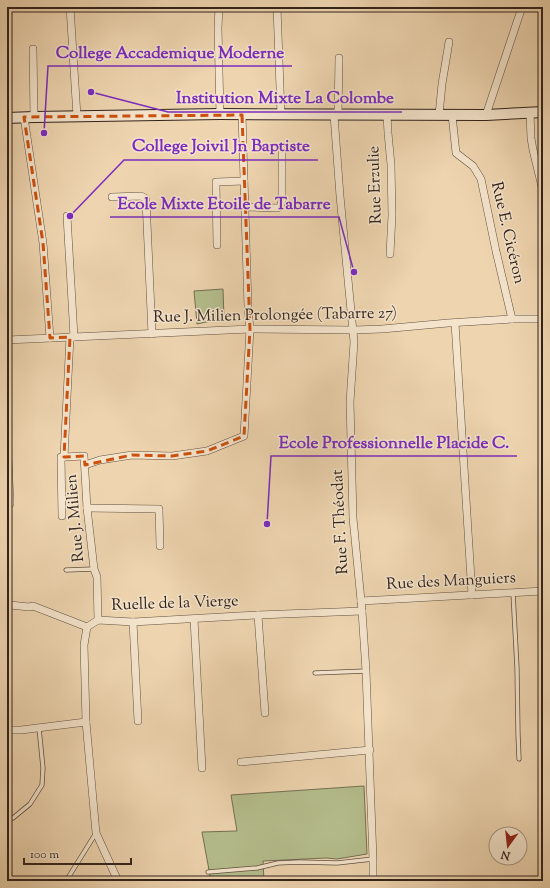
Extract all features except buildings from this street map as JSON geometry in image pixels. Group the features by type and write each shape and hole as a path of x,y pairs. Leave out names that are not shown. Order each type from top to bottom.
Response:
{"main road":[{"path":"7,118 27,120 77,116 220,114 486,115 543,112"}],"street":[{"path":"70,7 77,116"},
{"path":"219,7 220,114"},
{"path":"277,7 281,115"},
{"path":"486,115 522,7"},
{"path":"440,115 442,84 449,42"},
{"path":"34,48 27,120 43,243 50,338"},
{"name":"Rue F. Théodat","path":"338,58 336,115 340,196 354,330 350,402 352,454 351,483 366,671 370,750 373,881"},
{"path":"530,113 531,138 543,191"},
{"path":"85,465 100,460 132,455 172,456 206,451 244,436 250,330 242,115"},
{"name":"Rue Erzulie","path":"387,115 391,165 392,215 390,254"},
{"name":"Rue E. Cicéron","path":"452,115 456,153 473,166 482,179 496,251 512,319"},
{"path":"245,207 280,207 282,201 282,150"},
{"path":"218,245 216,182 244,181"},
{"path":"112,197 141,196 146,200 152,334"},
{"name":"Rue J. Milien","path":"67,216 72,337 64,457 84,456 87,508 94,569 97,577 98,620"},
{"name":"Rue J. Milien Prolongée (Tabarre 27)","path":"7,340 250,330 382,329 512,319 543,319"},
{"path":"454,323 472,595"},
{"path":"7,438 9,503"},
{"path":"62,516 61,457 64,457"},
{"path":"87,508 159,509 160,546"},
{"path":"7,580 8,604 29,607 33,606 87,627 84,645 86,722 96,833 118,881"},
{"name":"Rue des Manguiers","path":"361,602 543,591"},
{"name":"Ruelle de la Vierge","path":"87,627 98,620 133,622 362,611"},
{"path":"258,615 265,714"},
{"path":"194,619 202,768"},
{"path":"133,622 138,721"},
{"path":"7,730 21,730 86,722"},
{"path":"241,762 370,750"}],"lane":[{"path":"66,570 94,569"},
{"path":"513,593 517,668 519,759"},
{"path":"315,672 366,671"},
{"path":"13,818 30,804 42,785 39,728"},
{"path":"66,881 96,833"},
{"path":"208,872 257,868 278,863 337,862 373,859"},
{"path":"174,881 179,880"}],"highlighted area":[{"path":"242,115 250,329 244,436 207,451 172,456 132,455 85,465 84,456 64,457 70,337 50,338 43,243 24,117"}],"green space":[{"path":"223,289 224,318 197,324 194,291"},
{"path":"364,786 367,854 337,859 326,858 263,861 264,881 211,881 202,832 237,831 231,795"}],"place":[{"name":"Institution Mixte La Colombe","path":"91,92"},
{"name":"College Accademique Moderne","path":"44,133"},
{"name":"College Joivil Jn Baptiste","path":"70,216"},
{"name":"Ecole Mixte Etoile de Tabarre","path":"354,272"},
{"name":"Ecole Professionnelle Placide C.","path":"267,524"}]}
